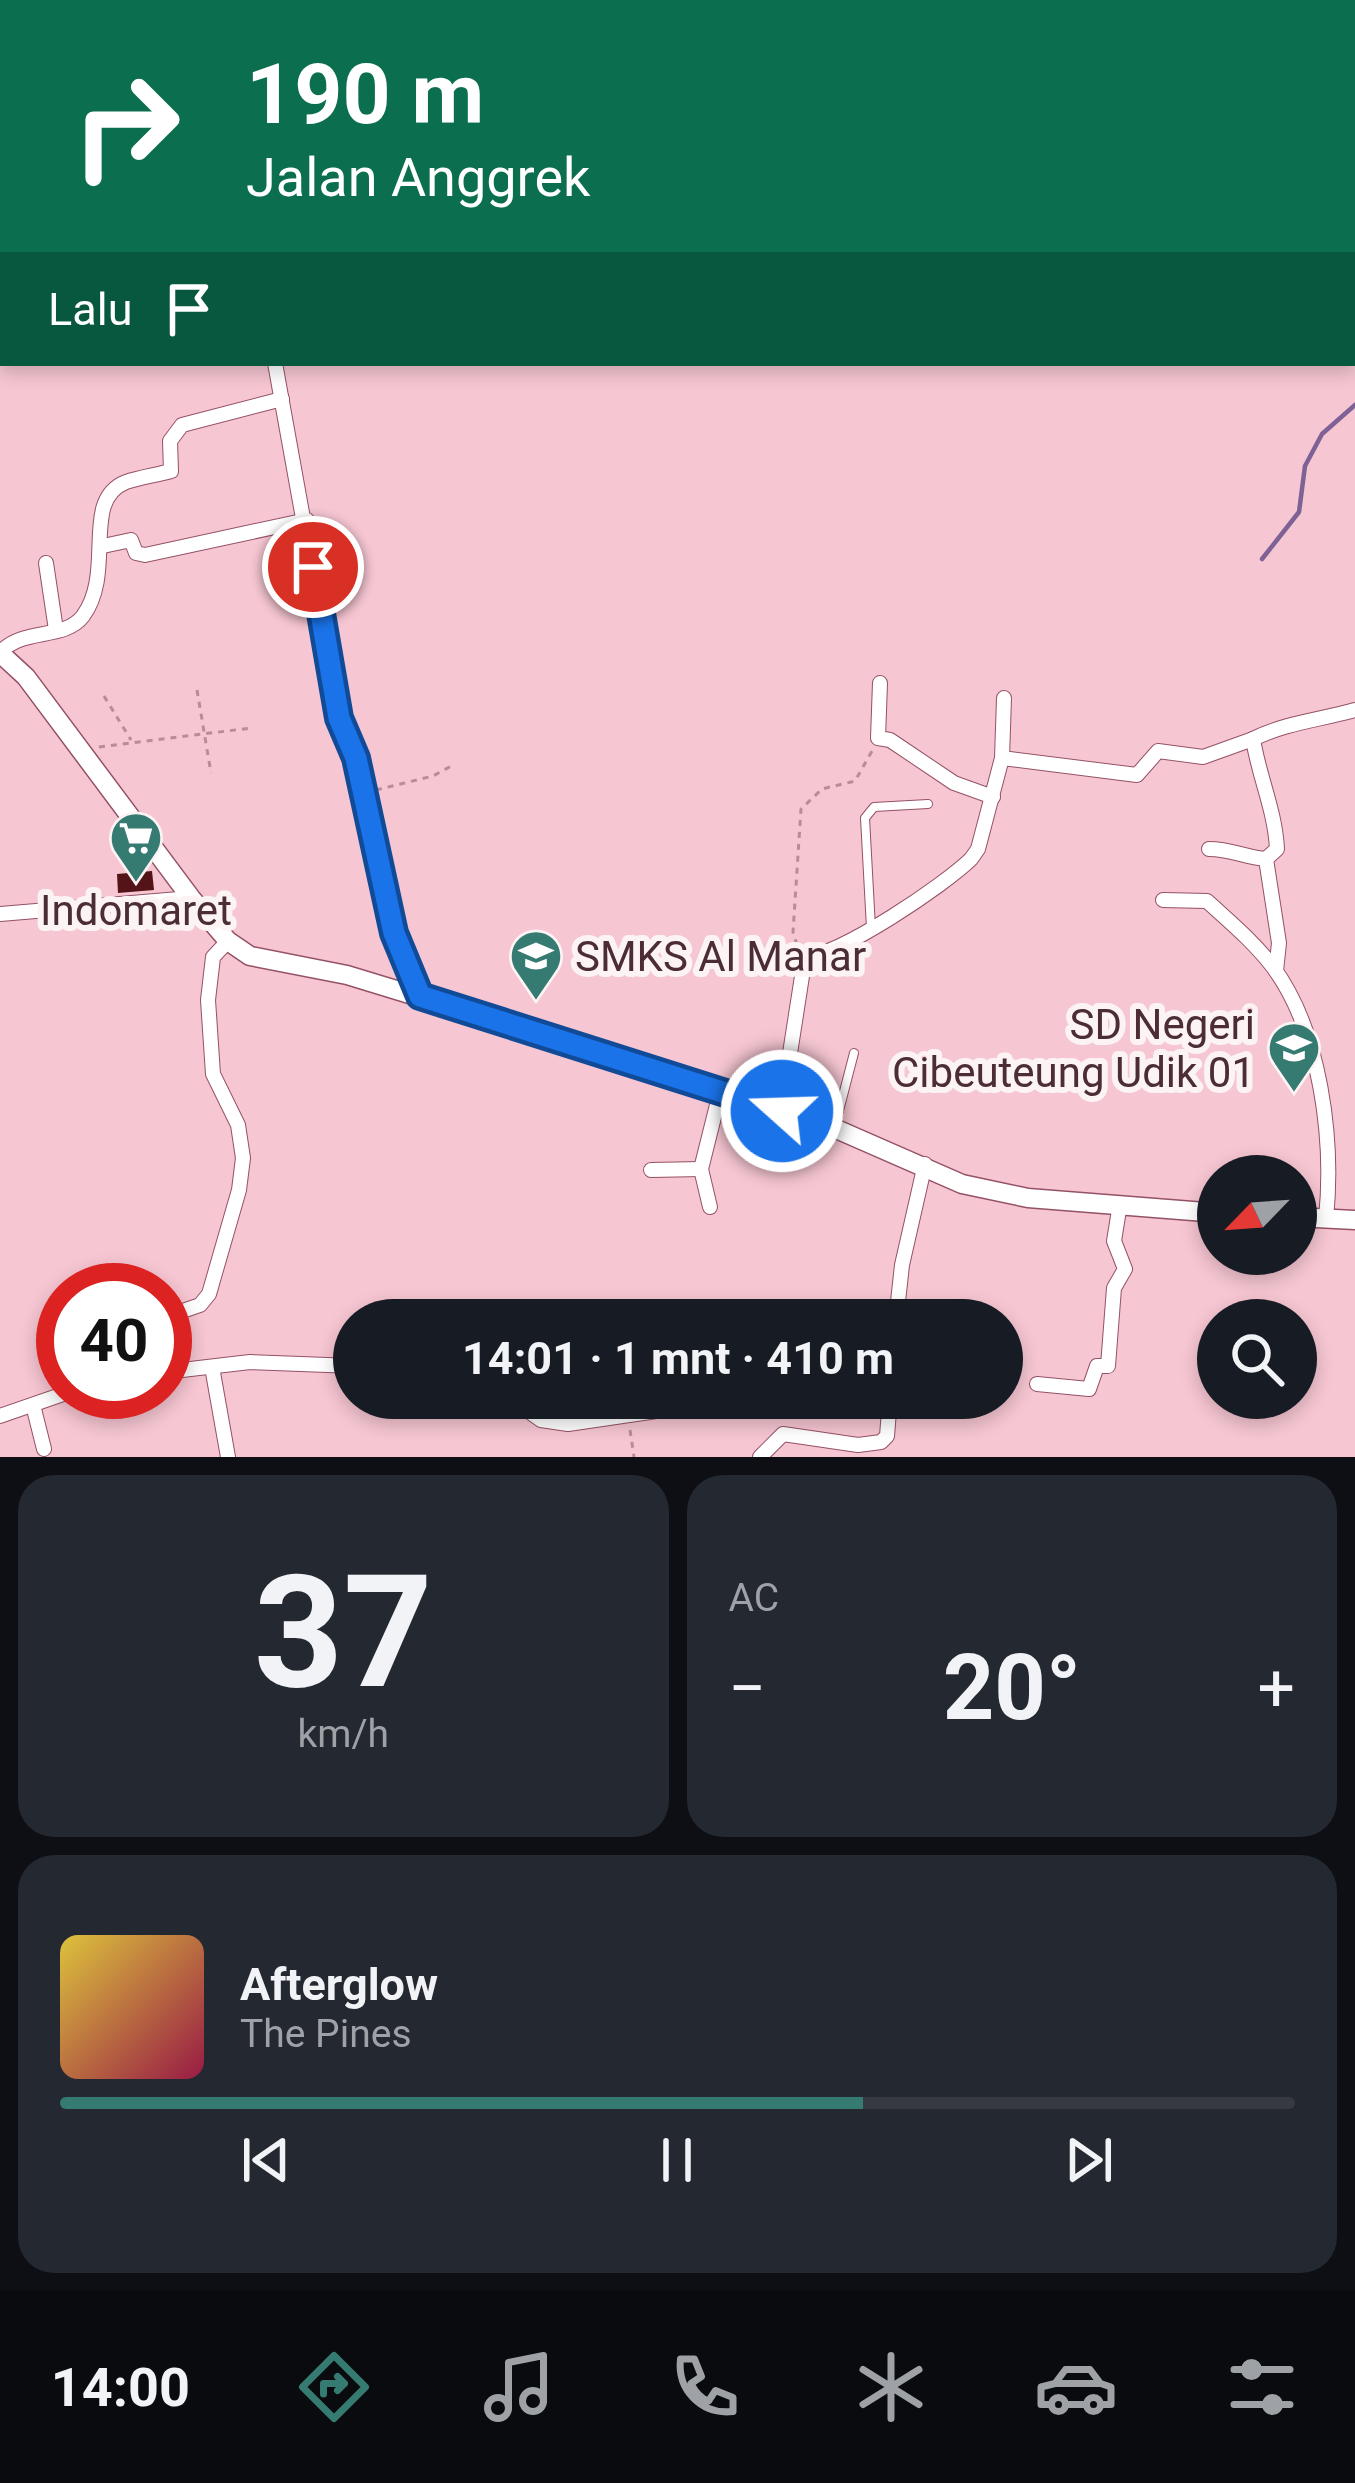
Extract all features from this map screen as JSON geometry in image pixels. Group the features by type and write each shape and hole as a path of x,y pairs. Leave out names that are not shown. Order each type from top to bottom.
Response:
{"street":[{"path":"275,366 307,520 335,700 363,793 394,933 420,996"},
{"path":"282,400 182,425 170,441 171,471 123,483 105,496 99,511 103,546 85,613 70,627 20,638 0,653 26,677 228,941 250,956 420,996 560,1044 722,1089 925,1164 962,1184 1028,1198 1197,1211"},
{"path":"103,546 131,540 136,553 145,555 307,520"},
{"path":"46,563 56,630"},
{"path":"880,683 878,738 890,740 954,783 993,797"},
{"path":"782,1111 805,957 824,954 871,929 971,860 1001,758 1004,698"},
{"path":"1001,758 1138,775 1158,752 1204,757 1282,724 1303,726 1355,710"},
{"path":"1209,849 1235,849 1248,857 1266,859 1277,849 1275,812 1253,739"},
{"path":"1266,859 1279,943 1276,971"},
{"path":"0,914 191,898"},
{"path":"1163,899 1207,901 1276,971 1290,996 1324,1104 1330,1166 1326,1219"},
{"path":"192,1306 206,1300 243,1175 242,1138 216,1083 209,1025 213,957 228,941"},
{"path":"710,1207 701,1169 722,1089"},
{"path":"898,1299 925,1164"},
{"path":"651,1170 701,1169"},
{"path":"1037,1384 1089,1389 1097,1366 1108,1366 1114,1288 1125,1269 1114,1241 1120,1204"},
{"path":"1317,1218 1355,1220"},
{"path":"192,1369 250,1362 333,1365"},
{"path":"212,1367 228,1457"},
{"path":"0,1416 36,1404"},
{"path":"33,1405 44,1450"},
{"path":"542,1419 554,1423 596,1419"},
{"path":"760,1457 783,1434 858,1444 881,1442 888,1419"}],"lane":[{"path":"871,929 865,818 874,807 928,804"},
{"path":"834,1128 854,1053"}],"path":[{"path":"197,689 211,773"},
{"path":"104,696 132,742"},
{"path":"79,751 251,728"},
{"path":"805,957 794,932 801,808 822,789 855,781 878,738"},
{"path":"363,793 433,776 454,764"},
{"path":"628,1419 634,1457"}],"building":[{"name":"Indomaret","path":"152,871 154,890 118,893 117,874"}],"waterway":[{"path":"1262,559 1299,512 1305,466 1322,434 1355,405"}],"place":[{"name":"Indomaret","path":"136,884"},
{"name":"SMKS Al Manar","path":"536,1002"},
{"name":"SD Negeri Cibeuteung Udik 01","path":"1294,1094"}],"route":[{"path":"313,567 339,718 356,758 394,933 420,996 782,1111"}]}
